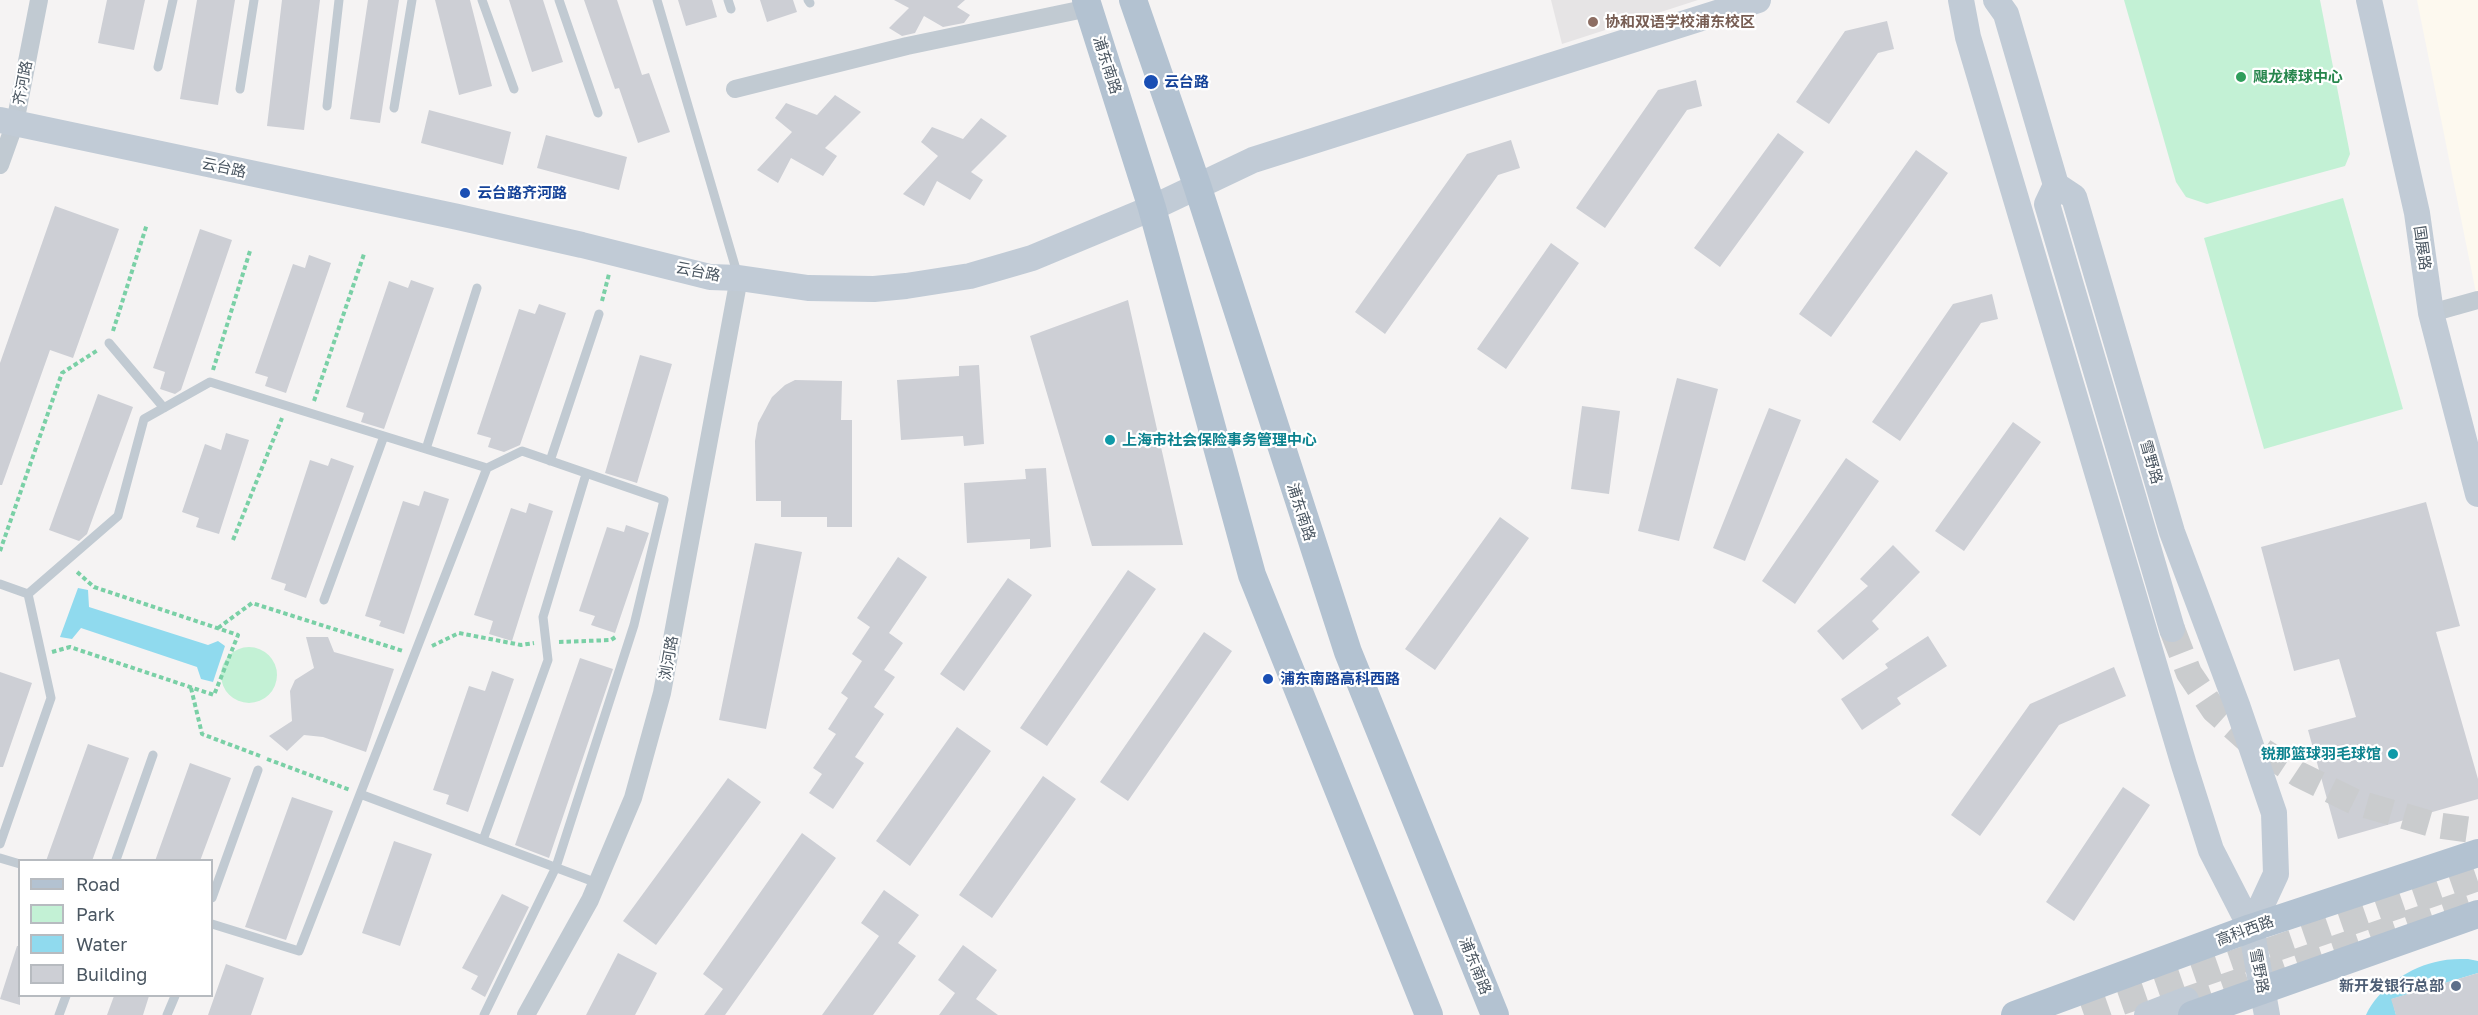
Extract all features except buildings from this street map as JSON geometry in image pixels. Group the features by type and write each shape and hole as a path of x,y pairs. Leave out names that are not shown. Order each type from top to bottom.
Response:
{"main road":[{"name":"浦东南路","path":"1133,0 1197,185 1348,652 1495,1015"},
{"name":"浦东南路","path":"1088,4 1152,208 1252,575 1430,1015"},
{"name":"高科西路","path":"2015,1015 2251,928 2478,853"},
{"path":"2189,1008 2265,1002 2478,914"}],"street":[{"name":"齐河路","path":"0,165 8,121 39,0"},
{"name":"云台路","path":"8,121 458,217 710,277 739,278 808,288 906,286 970,276 1032,258 1152,208 1253,160 1758,0"},
{"name":"雪野路","path":"1961,0 1968,37 2211,850 2251,928 2265,1002"},
{"name":"雪野路","path":"1996,0 2006,14 2056,185 2074,197 2172,532 2237,705 2274,813 2276,874 2251,928"},
{"name":"国展路","path":"2369,0 2417,213 2431,313 2478,494"},
{"path":"735,89 1088,4"},
{"path":"2056,185 2047,204 2172,629"},
{"name":"浏河路","path":"526,1015 597,883 633,798 662,693 739,278"},
{"path":"2431,313 2478,300"},
{"path":"2147,1015 2189,1008"}],"lane":[{"path":"158,68 173,0"},
{"path":"240,89 254,0"},
{"path":"327,106 339,0"},
{"path":"394,108 412,0"},
{"path":"482,0 514,89"},
{"path":"559,0 598,112"},
{"path":"657,0 739,278"},
{"path":"426,449 477,288"},
{"path":"550,461 599,314"},
{"path":"109,343 164,408"},
{"path":"28,594 118,516 144,419 210,382 487,468"},
{"path":"324,600 384,436"},
{"path":"213,924 299,951 487,468 522,451 664,500 634,625 556,867 484,1015"},
{"path":"483,840 548,660 543,617 586,474"},
{"path":"0,584 28,594"},
{"path":"0,844 4,822 51,698 28,594"},
{"path":"117,859 153,755"},
{"path":"213,895 258,770"},
{"path":"360,794 597,883"},
{"path":"0,858 18,863"},
{"path":"59,1015 66,997"},
{"path":"167,1015 175,997"}],"path":[{"path":"0,550 62,373 109,343 147,224"},
{"path":"210,382 250,251"},
{"path":"599,314 614,253"},
{"path":"310,413 364,254"},
{"path":"233,540 287,406"},
{"path":"66,561 94,587 238,635 214,695 70,647"},
{"path":"218,628 252,603 414,654 459,633 521,645 611,640 634,625"},
{"path":"191,688 202,734 360,794"}],"shaded area":[{"name":"协和双语学校浦东校区","path":"1551,0 1698,0 1562,44"},
{"path":"2417,0 2478,0 2478,303"}],"green space":[{"name":"飓龙棒球中心","path":"2124,0 2320,0 2350,154 2345,166 2207,204 2186,197 2176,182"},
{"path":"2343,198 2403,409 2264,449 2204,238"},
{"path":"244,647 254,647 269,655 275,664 277,675 275,686 269,695 254,703 244,703 233,698 226,691 221,680 221,670 226,659 233,652"}],"water":[{"path":"78,588 88,590 89,607 208,645 218,641 225,646 213,682 201,679 197,667 81,628 72,639 60,637"},
{"path":"2468,959 2478,961 2478,973 2392,999 2396,1015 2366,1015 2371,1005 2387,987 2407,973 2440,961"}],"tunnel":[{"path":"2172,629 2189,673 2214,710 2251,743 2298,774 2355,802 2435,825 2478,831"},
{"path":"2084,1015 2478,878"},
{"path":"2186,1000 2478,899"}],"place":[{"name":"协和双语学校浦东校区","path":"1593,22"},
{"name":"飓龙棒球中心","path":"2241,77"},
{"name":"云台路","path":"1151,82"},
{"name":"云台路齐河路","path":"465,193"},
{"name":"上海市社会保险事务管理中心","path":"1110,440"},
{"name":"浦东南路高科西路","path":"1268,679"},
{"name":"锐那篮球羽毛球馆","path":"2393,754"},
{"name":"新开发银行总部","path":"2456,986"}]}
